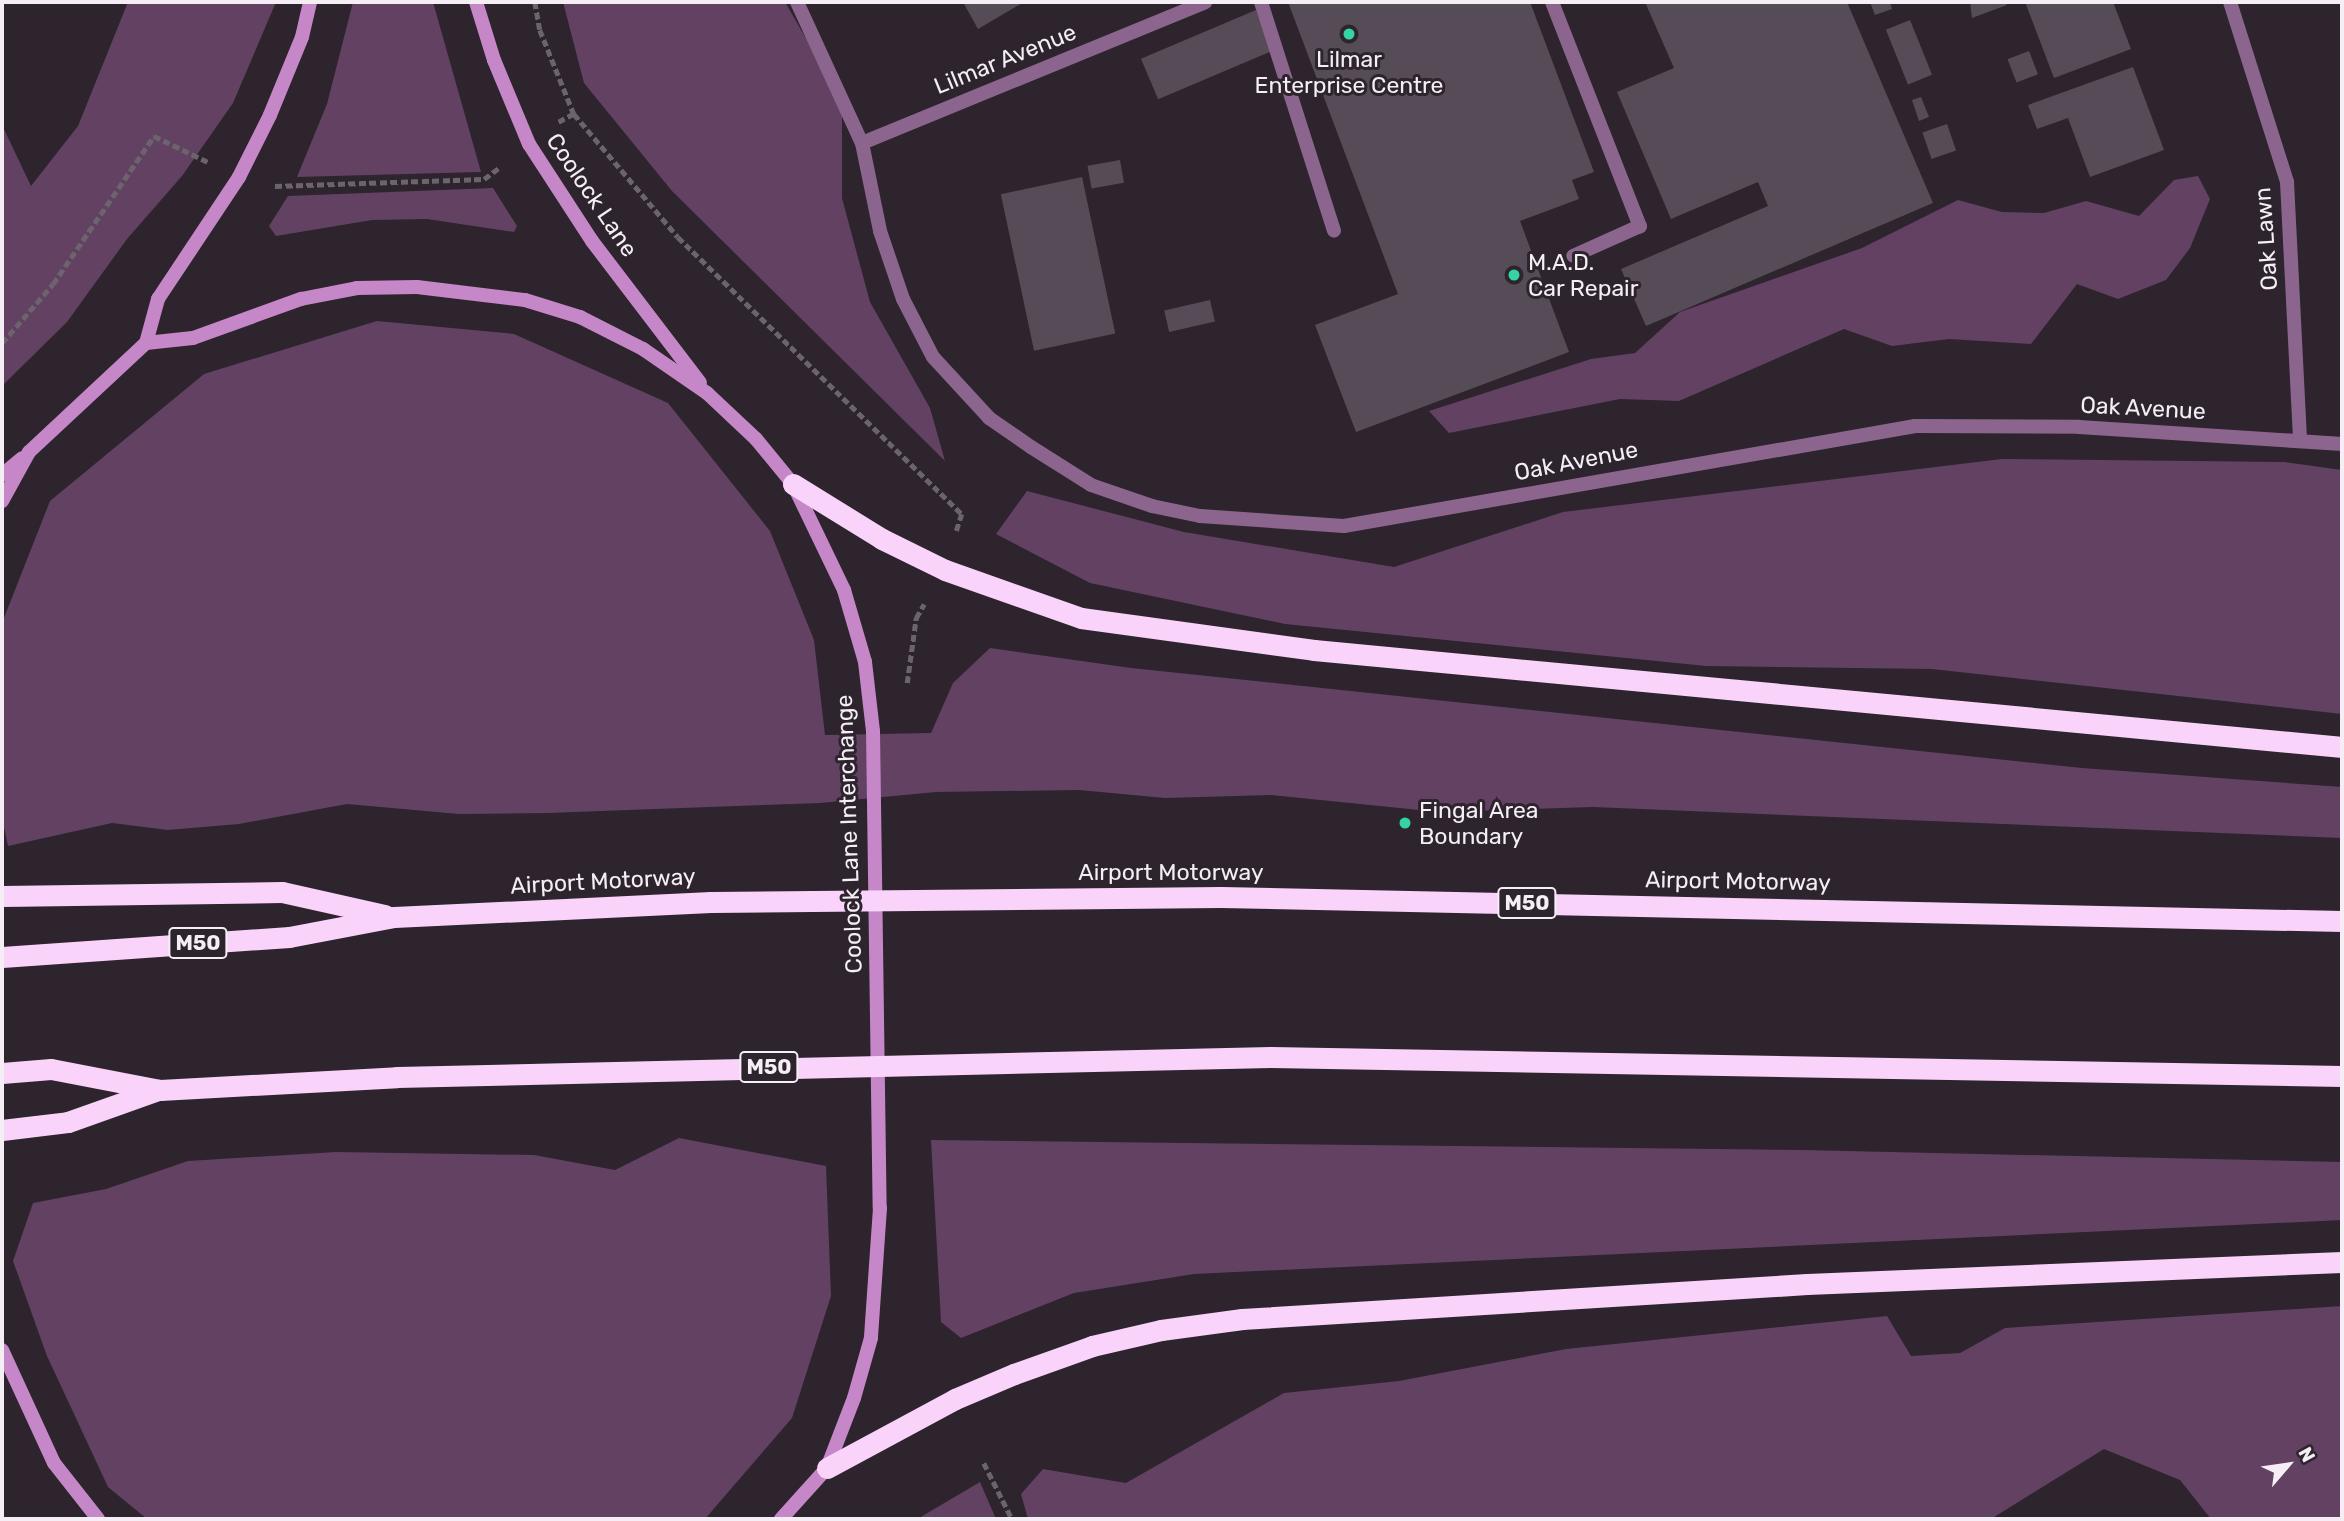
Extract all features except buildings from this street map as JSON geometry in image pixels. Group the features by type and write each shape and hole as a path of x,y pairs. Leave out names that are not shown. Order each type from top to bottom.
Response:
{"highway":[{"path":"793,484 882,539 945,570 1081,618 1314,650 2342,747"},
{"path":"2,896 282,892 394,917"},
{"name":"Airport Motorway","path":"2,957 289,937 394,917 711,902 1220,897 2342,921"},
{"name":"M50","path":"2,1073 51,1069 160,1090 424,1076 1271,1057 2342,1076"},
{"path":"2,1130 68,1122 160,1090"},
{"path":"827,1468 954,1399 1014,1374 1092,1346 1175,1328 1266,1317 1807,1284 2342,1262"}],"main road":[{"path":"2,475 146,343 158,299 239,177 302,37 310,2"},
{"name":"Coolock Lane","path":"476,2 494,60 529,145 592,241 708,393"},
{"name":"Coolock Lane Interchange","path":"146,343 193,338 289,302 357,288 465,291 525,300 580,317 643,349 708,393 756,439 793,484 844,590 865,662 873,731 880,1208 871,1338 854,1398 827,1468 781,1519"},
{"path":"2,501 29,452"},
{"path":"2,1350 54,1462 98,1519"}],"street":[{"path":"797,2 862,143"},
{"name":"Lilmar Avenue","path":"862,143 1205,2"},
{"path":"1261,2 1334,231"},
{"path":"1552,2 1640,226 1573,256"},
{"name":"Oak Lawn","path":"2230,2 2287,182 2300,439"},
{"name":"Oak Avenue","path":"862,143 880,230 903,299 933,357 989,418 1091,485 1200,516 1344,526 1915,426 2078,427 2300,439 2342,444"}],"path":[{"path":"535,2 540,30 574,114 678,236 962,514 945,570 916,618 907,680"},
{"path":"2,343 53,284 154,136 239,177 282,188 484,179 574,114"},
{"path":"985,1462 1012,1519"}],"shaded area":[{"path":"128,2 276,2 233,103 182,176 127,239 67,322 2,386 2,125 31,186 78,126"},
{"path":"353,2 433,2 481,172 297,177 327,104"},
{"path":"563,2 785,2 842,101 842,198 870,302 930,408 945,461 672,191 584,83"},
{"path":"2198,176 2210,199 2190,248 2166,280 2118,299 2077,284 2031,344 1949,339 1892,346 1844,329 1679,401 1620,399 1449,433 1429,411 1591,359 1635,353 1680,312 1862,248 1958,200 2002,212 2044,213 2086,201 2139,216 2174,180"},
{"path":"493,188 517,226 514,232 427,219 372,220 276,236 269,226 288,196"},
{"path":"377,321 514,334 668,403 770,531 814,640 825,735 931,733 953,683 990,648 1131,668 2082,768 2342,787 2342,838 1593,807 1439,812 1271,795 1165,798 1079,790 936,792 820,803 547,813 459,814 347,804 239,824 168,830 112,823 8,846 2,818 2,623 50,501 204,374"},
{"path":"2002,459 2284,462 2342,470 2342,714 1932,669 1706,666 1285,624 1090,583 996,534 1027,491 1184,532 1394,567 1563,512"},
{"path":"679,1138 826,1166 831,1296 792,1418 705,1519 147,1519 108,1487 47,1356 13,1261 33,1203 106,1189 188,1161 336,1152 534,1155 615,1170"},
{"path":"931,1140 1802,1150 2342,1162 2342,1220 1194,1274 1074,1293 961,1338 941,1322"},
{"path":"2342,1306 2342,1519 2211,1519 2180,1480 2104,1449 1991,1519 1028,1519 1021,1494 1043,1469 1126,1483 1284,1393 1399,1381 1566,1349 1887,1316 1911,1356 1960,1353 2005,1328"},
{"path":"980,1482 996,1519 917,1519 919,1518"}],"place":[{"name":"Lilmar Enterprise Centre","path":"1349,34"},
{"name":"M.A.D. Car Repair","path":"1514,275"},
{"name":"Fingal Area Boundary","path":"1405,823"}]}
